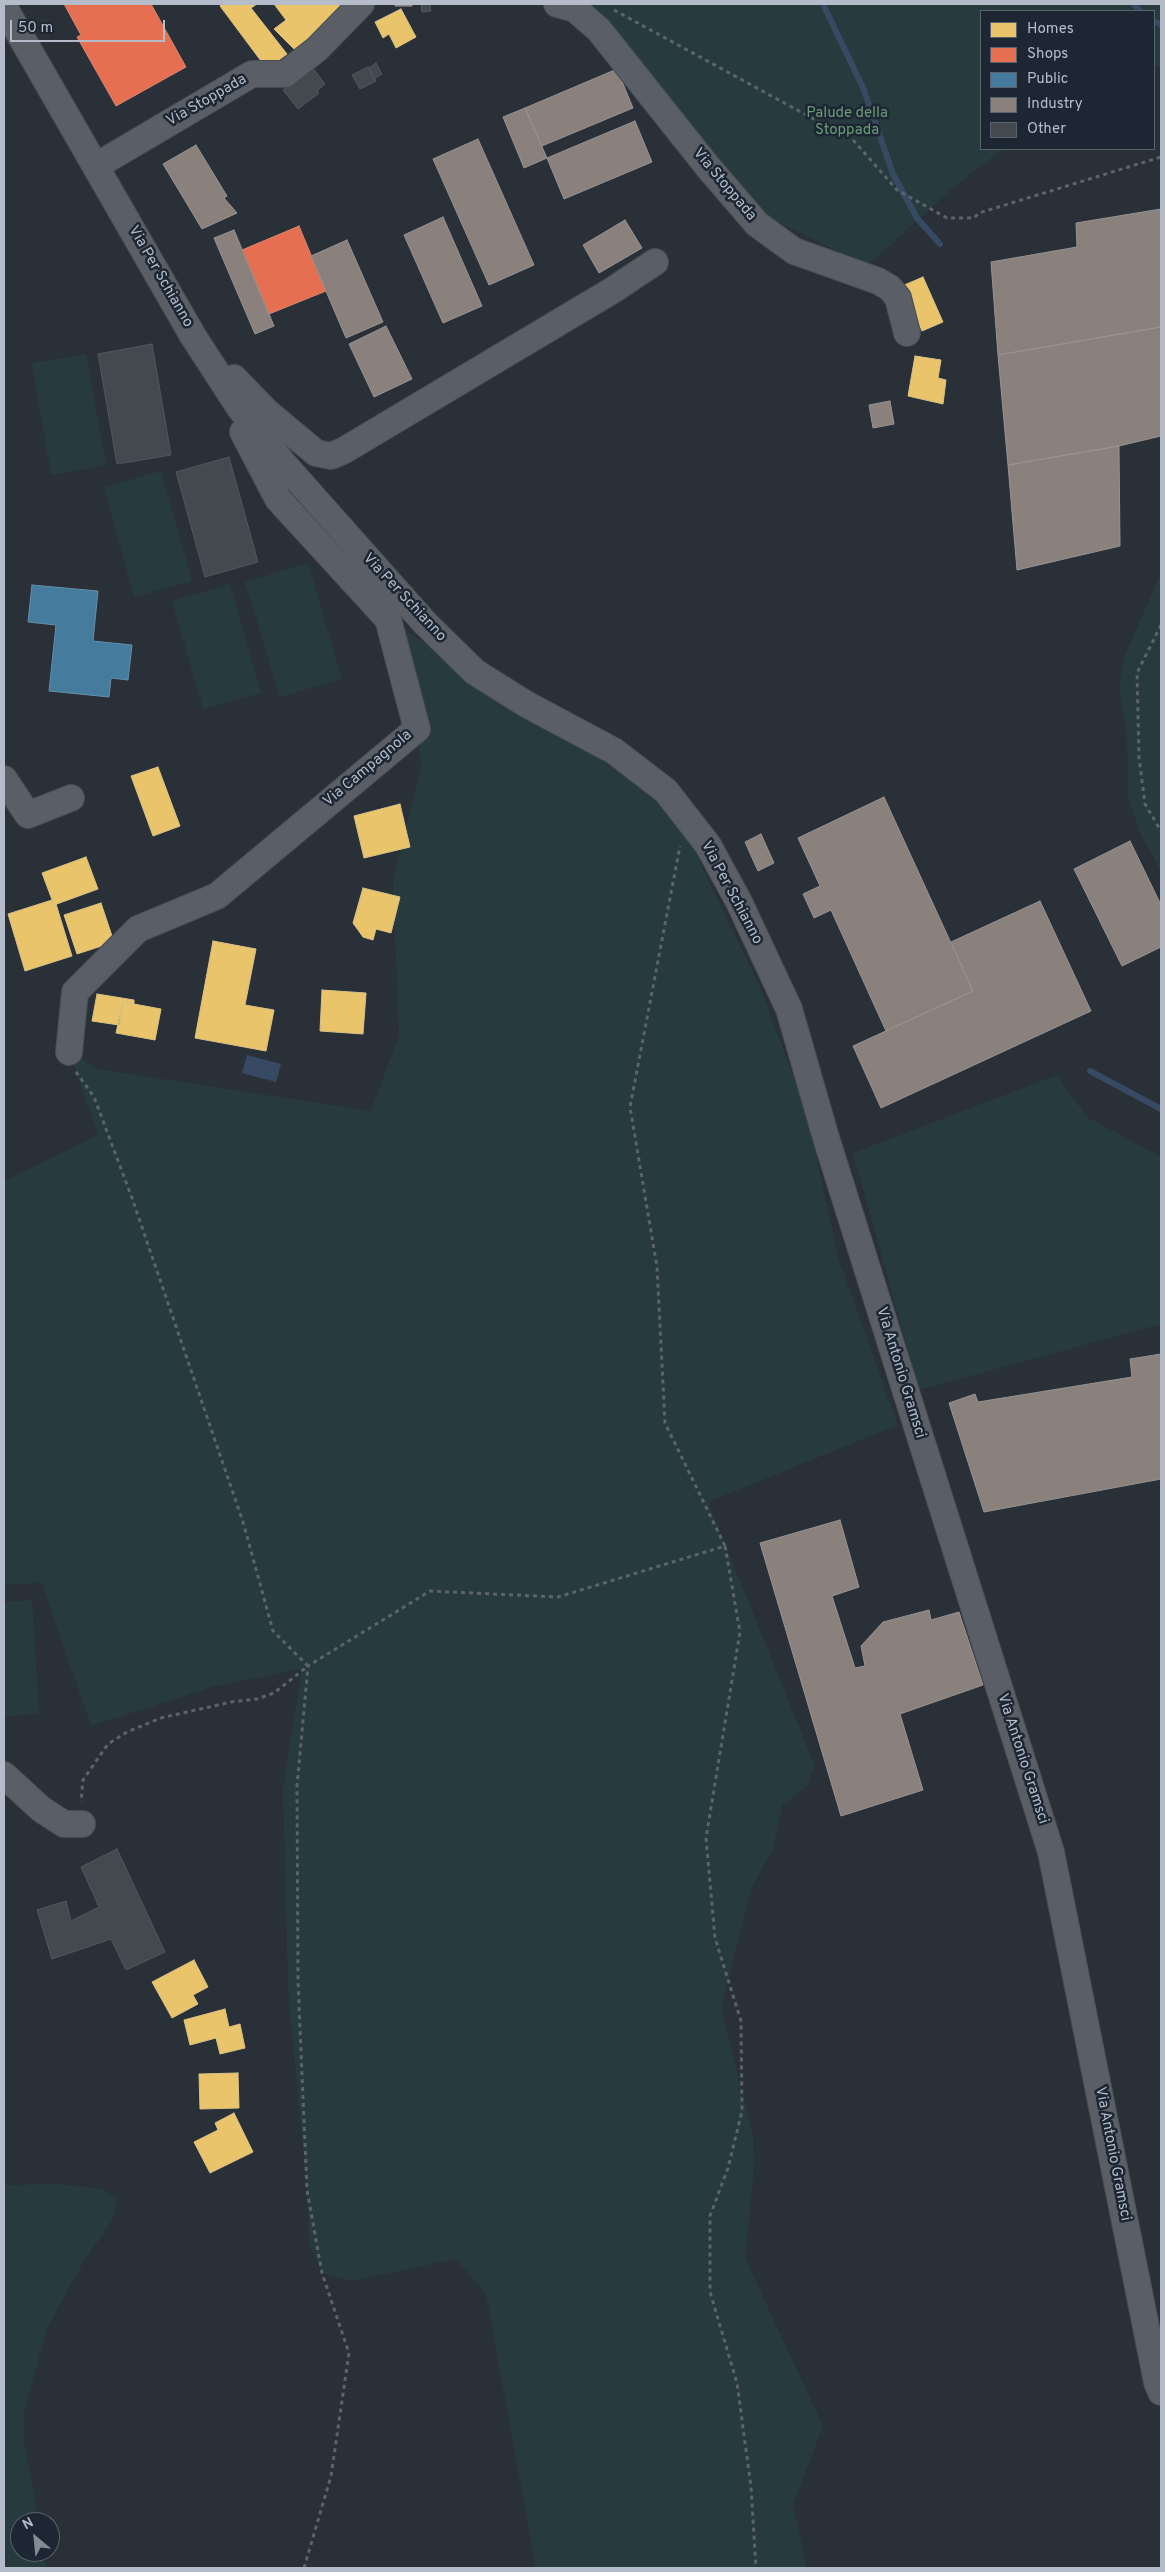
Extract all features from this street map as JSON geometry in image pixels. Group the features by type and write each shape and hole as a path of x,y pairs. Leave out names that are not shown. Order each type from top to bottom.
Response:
{"street":[{"name":"Via Stoppada","path":"96,166 252,74 286,74 361,4"},
{"name":"Via Stoppada","path":"557,4 575,9 600,30 708,167 757,224 794,251 878,281 890,288 898,298 907,333"},
{"name":"Via Per Schianno","path":"4,8 193,336 239,407 282,462 424,623 475,672 526,704 614,751 666,791 708,845 738,902 789,1009 827,1141"},
{"path":"193,336 267,412 316,453 331,456 343,451 613,290 655,262"},
{"name":"Via Campagnola","path":"72,1062 75,992 138,929 217,896 417,729 388,619 278,499 193,336"},
{"path":"4,779 28,815 72,798"},
{"name":"Via Antonio Gramsci","path":"827,1141 1051,1852 1157,2382 1161,2392"},
{"path":"4,1775 41,1809 64,1824 82,1824"}],"path":[{"path":"611,8 854,141 897,190 947,218 966,220 974,218 979,213 1161,157"},
{"path":"1161,625 1137,673 1139,758 1145,804 1161,831"},
{"path":"686,816 630,1107 657,1267 665,1423 725,1546 740,1632 706,1838 715,1938 742,2021 742,2111 728,2168 710,2216 710,2292 737,2383 752,2487 756,2568"},
{"path":"72,1062 94,1097 132,1198 243,1522 273,1631 308,1666"},
{"path":"82,1824 83,1780 108,1744 127,1732 161,1718 274,1694 308,1666 430,1591 558,1597 725,1546"},
{"path":"304,2568 331,2476 349,2353 322,2273 307,2190 298,1982 297,1786 308,1666"}],"green space":[{"name":"Palude della Stoppada","path":"576,4 1161,4 1161,67 1155,66 1155,10 980,10 980,150 1002,150 954,187 867,266 723,195"},
{"path":"86,354 106,465 51,475 32,363"},
{"path":"161,471 192,581 134,597 104,487"},
{"path":"308,563 342,679 280,697 245,582"},
{"path":"1161,572 1161,871 1139,831 1128,797 1127,733 1119,689 1123,660"},
{"path":"230,584 261,693 203,709 172,601"},
{"path":"388,619 686,816 701,865 760,987 806,1109 838,1257 898,1425 708,1502 815,1766 806,1786 782,1806 773,1849 752,1887 721,2008 753,2136 754,2167 745,2258 823,2426 793,2505 807,2568 536,2568 486,2294 456,2259 352,2281 322,2273 309,2244 307,2190 288,1991 283,1789 302,1669 215,1686 91,1726 42,1583 4,1585 4,1181 98,1135 69,1052 98,1069 371,1111 399,1035 393,880 421,769 411,679"},
{"path":"1057,1075 1087,1117 1161,1157 1161,1324 919,1390 853,1153"},
{"path":"32,1600 39,1713 4,1717 4,1602"},
{"path":"56,2184 103,2189 115,2198 117,2204 113,2219 83,2263 48,2326 24,2411 24,2441 37,2512 10,2512 10,2562 45,2562 46,2568 4,2568 4,2185"}],"water":[{"path":"247,1055 281,1064 276,1082 242,1073"}],"building: Homes":[{"path":"222,4 257,4 251,8 287,54 267,69 220,6"},
{"path":"274,4 351,4 298,53 274,29 286,20"},
{"path":"401,9 416,37 396,48 389,34 383,38 375,22"},
{"path":"923,277 943,322 922,331 902,286"},
{"path":"915,356 941,360 938,378 946,380 943,404 908,396"},
{"path":"158,767 180,826 153,836 131,776"},
{"path":"400,804 410,847 364,858 354,816"},
{"path":"86,857 98,889 54,905 42,873"},
{"path":"363,888 400,897 391,933 376,929 373,940 363,937 353,923"},
{"path":"52,900 54,905 56,904 72,956 25,971 8,914"},
{"path":"101,903 114,942 77,954 64,915"},
{"path":"213,941 256,949 245,1005 274,1010 266,1051 195,1038"},
{"path":"322,990 366,993 363,1034 320,1031"},
{"path":"97,994 134,1000 134,1004 123,1002 119,1025 92,1021"},
{"path":"123,1002 161,1009 155,1040 116,1033"},
{"path":"194,1960 208,1987 193,1995 198,2004 172,2018 152,1982"},
{"path":"225,2009 229,2027 240,2024 245,2048 220,2054 216,2038 190,2045 184,2020"},
{"path":"238,2073 239,2108 200,2109 199,2074"},
{"path":"234,2113 253,2152 210,2173 194,2142 218,2130 215,2123"}],"building: Shops":[{"path":"64,4 151,4 186,67 116,106 77,37 81,35"},
{"path":"299,226 326,291 269,314 242,250"}],"building: Public":[{"path":"32,585 98,591 93,641 132,645 128,680 111,678 109,697 49,691 56,625 28,622"}],"building: Industry":[{"path":"395,4 412,4 412,6 395,6"},
{"path":"617,69 633,108 542,146 525,108"},
{"path":"525,108 547,158 524,168 503,117"},
{"path":"635,121 652,162 564,199 547,158"},
{"path":"478,139 534,265 489,285 433,159"},
{"path":"196,145 227,196 224,198 237,213 202,229 163,164"},
{"path":"1161,209 1161,327 998,355 991,262 1077,247 1076,223"},
{"path":"443,217 482,306 443,323 404,235"},
{"path":"625,220 642,248 599,273 583,245"},
{"path":"234,230 274,326 255,334 214,238"},
{"path":"347,240 383,322 346,338 311,256"},
{"path":"386,326 412,379 374,397 349,344"},
{"path":"1161,327 1161,436 1119,446 1008,465 998,355"},
{"path":"890,401 894,424 873,428 869,405"},
{"path":"1119,446 1120,546 1017,570 1008,465"},
{"path":"884,797 973,991 886,1031 831,910 814,918 803,894 820,886 798,838"},
{"path":"761,834 774,863 758,871 745,842"},
{"path":"1130,841 1161,905 1161,947 1122,966 1074,869"},
{"path":"1040,901 1091,1011 881,1108 853,1046 973,991 951,942"},
{"path":"1161,1354 1161,1479 984,1512 949,1403 975,1394 978,1402 1132,1377 1130,1359"},
{"path":"840,1520 859,1587 832,1596 855,1668 865,1666 861,1646 883,1622 929,1610 931,1620 959,1612 983,1685 900,1714 923,1790 841,1816 760,1543"}],"building: Other":[{"path":"421,4 430,4 431,11 422,12"},
{"path":"376,63 382,74 374,79 369,68"},
{"path":"312,67 325,84 317,91 319,93 298,109 283,90"},
{"path":"368,67 376,81 360,89 352,75"},
{"path":"152,344 171,455 117,464 98,354"},
{"path":"229,457 258,562 205,577 176,472"},
{"path":"117,1849 165,1952 126,1970 111,1939 52,1959 37,1910 66,1901 71,1921 99,1907 81,1867"}],"waterway":[{"path":"823,4 864,90 893,174 917,218 940,244"},
{"path":"1134,4 1139,10"},
{"path":"1155,22 1161,25"},
{"path":"1090,1071 1161,1109"}]}
